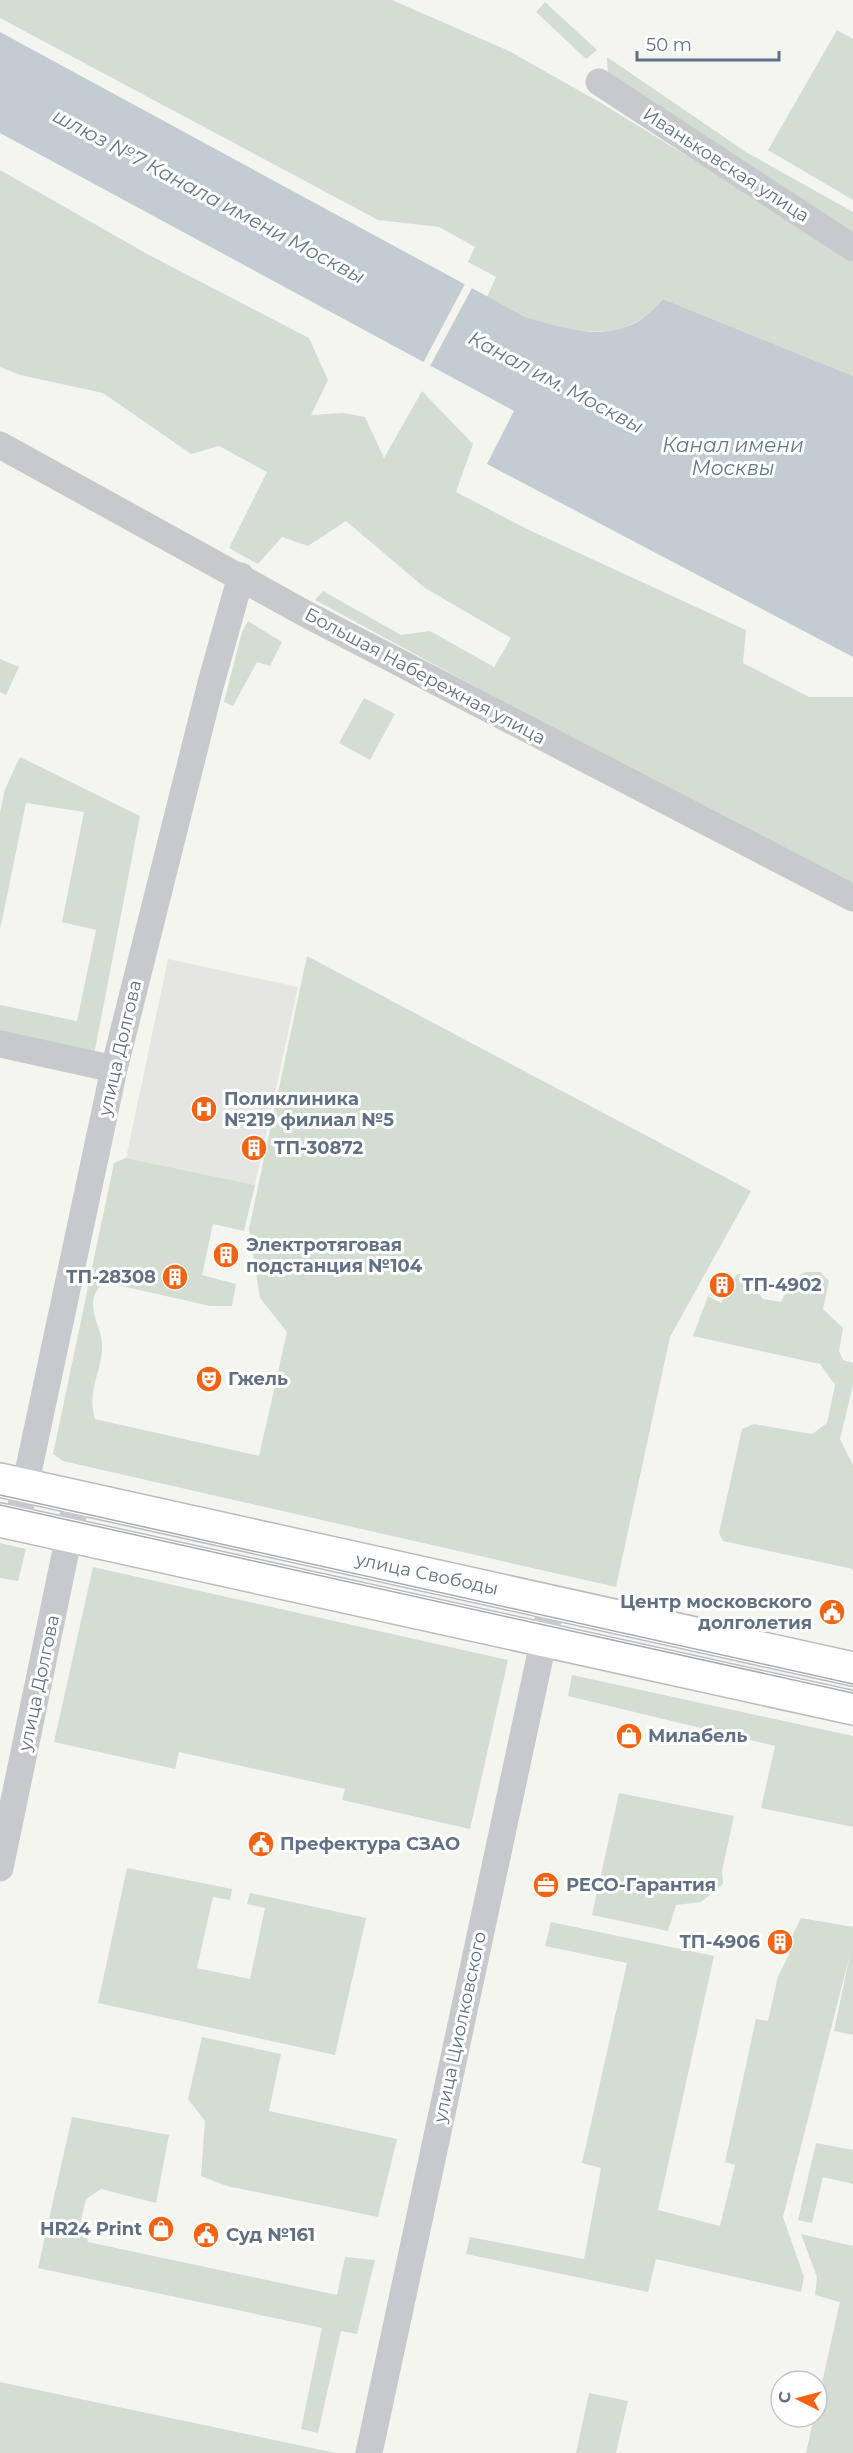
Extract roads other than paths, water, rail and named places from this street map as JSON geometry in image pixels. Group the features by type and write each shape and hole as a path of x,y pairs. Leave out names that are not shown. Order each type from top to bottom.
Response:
{"main road":[{"name":"улица Свободы","path":"12,1483 853,1669"},
{"path":"8,1522 853,1708"}],"street":[{"name":"Иваньковская улица","path":"599,81 853,248"},
{"name":"Большая Набережная улица","path":"0,445 316,619 853,898"},
{"name":"улица Долгова","path":"8,1522 12,1483 211,683 241,576"},
{"path":"0,1044 114,1069"},
{"name":"улица Долгова","path":"0,1868 77,1497"},
{"name":"улица Циолковского","path":"369,2453 552,1601"}],"water":[{"name":"Канал имени Москвы","path":"0,32 525,317 581,331 616,330 632,325 648,314 663,299 853,376 853,657 487,464 514,411 0,133"}],"tram line":[{"path":"0,1495 853,1684"},
{"path":"0,1505 853,1693"}],"place":[{"name":"Поликлиника №219 филиал №5","path":"204,1109"},
{"name":"ТП-30872","path":"254,1148"},
{"name":"Электротяговая подстанция №104","path":"226,1255"},
{"name":"ТП-28308","path":"175,1277"},
{"name":"ТП-4902","path":"722,1285"},
{"name":"Гжель","path":"209,1379"},
{"name":"Центр московского долголетия","path":"832,1612"},
{"name":"Милабель","path":"629,1736"},
{"name":"Префектура СЗАО","path":"261,1844"},
{"name":"РЕСО-Гарантия","path":"546,1885"},
{"name":"ТП-4906","path":"780,1942"},
{"name":"HR24 Print","path":"161,2229"},
{"name":"Суд №161","path":"206,2235"}],"water label":[{"name":"шлюз №7 Канала имени Москвы","path":"209,196"},
{"name":"Канал им. Москвы","path":"556,382"}]}
